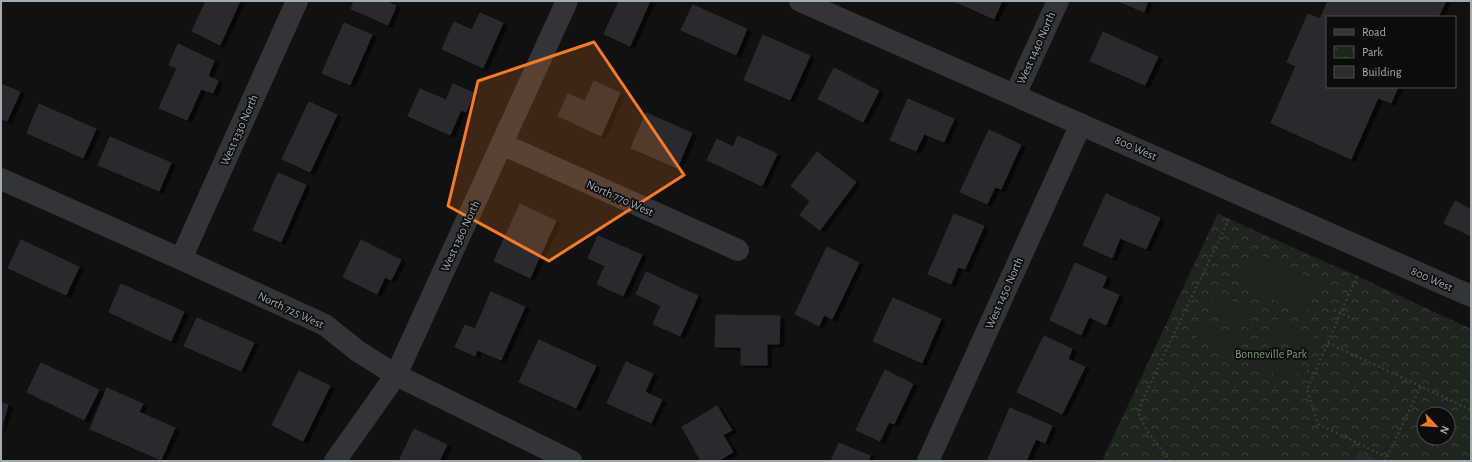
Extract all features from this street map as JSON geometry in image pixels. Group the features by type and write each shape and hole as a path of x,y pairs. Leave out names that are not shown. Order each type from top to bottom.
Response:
{"street":[{"name":"West 1330 North","path":"181,259 297,1"},
{"name":"West 1360 North","path":"335,461 396,375 567,1"},
{"name":"800 West","path":"800,1 1471,296"},
{"name":"West 1440 North","path":"1015,95 1058,1"},
{"name":"West 1450 North","path":"928,461 1081,124"},
{"name":"North 770 West","path":"502,144 738,250"},
{"name":"North 725 West","path":"1,180 181,259 325,325 359,352 396,375 571,461"}],"path":[{"path":"1170,461 1148,432 1139,416 1140,402 1229,220"},
{"path":"1357,276 1307,390 1318,424 1386,457"},
{"path":"1334,310 1355,320"},
{"path":"1328,343 1471,410"},
{"path":"1307,371 1314,374"},
{"path":"1385,461 1421,386"}],"highlighted area":[{"path":"594,42 684,175 549,261 448,206 478,81"}],"green space":[{"name":"Bonneville Park","path":"1218,213 1471,329 1471,461 1102,461"},
{"path":"1252,252 1320,282 1306,314 1238,284"},
{"path":"1216,294 1255,310 1247,328 1208,311"},
{"path":"1275,319 1314,336 1306,353 1268,337"},
{"path":"1203,322 1242,338 1234,356 1196,339"},
{"path":"1263,348 1301,364 1294,382 1255,365"},
{"path":"1264,451 1285,461 1259,461"}],"building":[{"path":"206,1 240,1 220,45 192,31"},
{"path":"354,1 389,1 388,2 396,6 388,25 351,9"},
{"path":"619,1 650,1 630,46 604,34"},
{"path":"954,1 1002,1 994,19"},
{"path":"1118,1 1148,1 1144,12"},
{"path":"1328,1 1446,1 1438,16 1326,16 1326,88 1398,88 1391,103 1378,98 1351,159 1271,123 1296,66 1287,62 1308,14 1320,19"},
{"path":"693,5 747,29 736,55 681,30"},
{"path":"480,13 503,23 483,68 442,49 454,22 472,30"},
{"path":"344,23 372,35 350,85 322,73"},
{"path":"1103,32 1158,57 1145,85 1090,61"},
{"path":"763,35 810,56 790,100 744,80"},
{"path":"178,44 214,61 208,76 218,81 213,93 201,89 187,120 159,108 177,68 169,65"},
{"path":"834,68 879,91 863,122 818,99"},
{"path":"594,81 620,93 601,136 558,116 568,94 585,101"},
{"path":"1,84 20,92 7,121 1,118"},
{"path":"453,84 474,93 466,112 461,110 450,135 408,116 420,89 446,100"},
{"path":"908,99 954,119 944,142 924,134 916,151 890,140"},
{"path":"309,102 337,115 310,172 282,159"},
{"path":"39,104 96,129 83,158 27,133"},
{"path":"646,113 692,133 677,168 631,148"},
{"path":"989,130 1021,145 1001,189 995,187 987,204 960,192"},
{"path":"738,136 777,154 762,186 707,160 717,139 733,147"},
{"path":"110,137 171,163 159,191 98,165"},
{"path":"817,152 856,182 820,230 800,215 810,201 791,186"},
{"path":"278,173 306,185 281,242 253,230"},
{"path":"1106,194 1160,218 1146,249 1120,238 1112,258 1083,245"},
{"path":"1455,201 1470,209 1471,207 1471,236 1444,223"},
{"path":"520,204 556,221 530,278 494,261"},
{"path":"954,214 984,226 965,269 958,267 951,284 928,274"},
{"path":"598,236 642,255 623,296 597,284 605,266 588,258"},
{"path":"21,240 79,267 66,295 8,268"},
{"path":"361,240 401,260 391,280 385,277 377,294 343,277"},
{"path":"827,247 859,263 832,319 824,315 819,326 795,314"},
{"path":"1075,263 1107,277 1102,288 1119,295 1106,325 1089,317 1081,335 1050,320"},
{"path":"646,272 698,296 680,336 653,324 661,306 636,294"},
{"path":"121,284 184,312 171,341 109,312"},
{"path":"491,292 525,307 501,360 477,350 475,356 455,347 465,325 475,329"},
{"path":"893,298 941,319 922,363 873,341"},
{"path":"716,315 780,316 779,344 767,344 767,365 741,365 741,347 715,347"},
{"path":"197,318 254,343 241,371 184,346"},
{"path":"1044,336 1072,349 1068,359 1085,367 1062,414 1017,392"},
{"path":"539,340 596,366 576,408 519,382"},
{"path":"626,362 653,374 645,392 662,400 651,423 607,403"},
{"path":"41,363 99,390 84,420 27,392"},
{"path":"885,370 913,384 894,424 889,422 880,441 856,430"},
{"path":"299,371 330,386 303,441 272,425"},
{"path":"107,388 143,404 139,412 175,428 161,460 90,429"},
{"path":"1,403 8,405 1,429"},
{"path":"717,406 732,430 723,435 733,452 718,461 701,461 682,427"},
{"path":"1010,408 1052,426 1045,443 1036,439 1026,461 987,461"},
{"path":"414,429 447,445 439,461 399,461"},
{"path":"839,443 870,456 868,461 831,461"},
{"path":"1360,452 1378,461 1356,461"}]}
